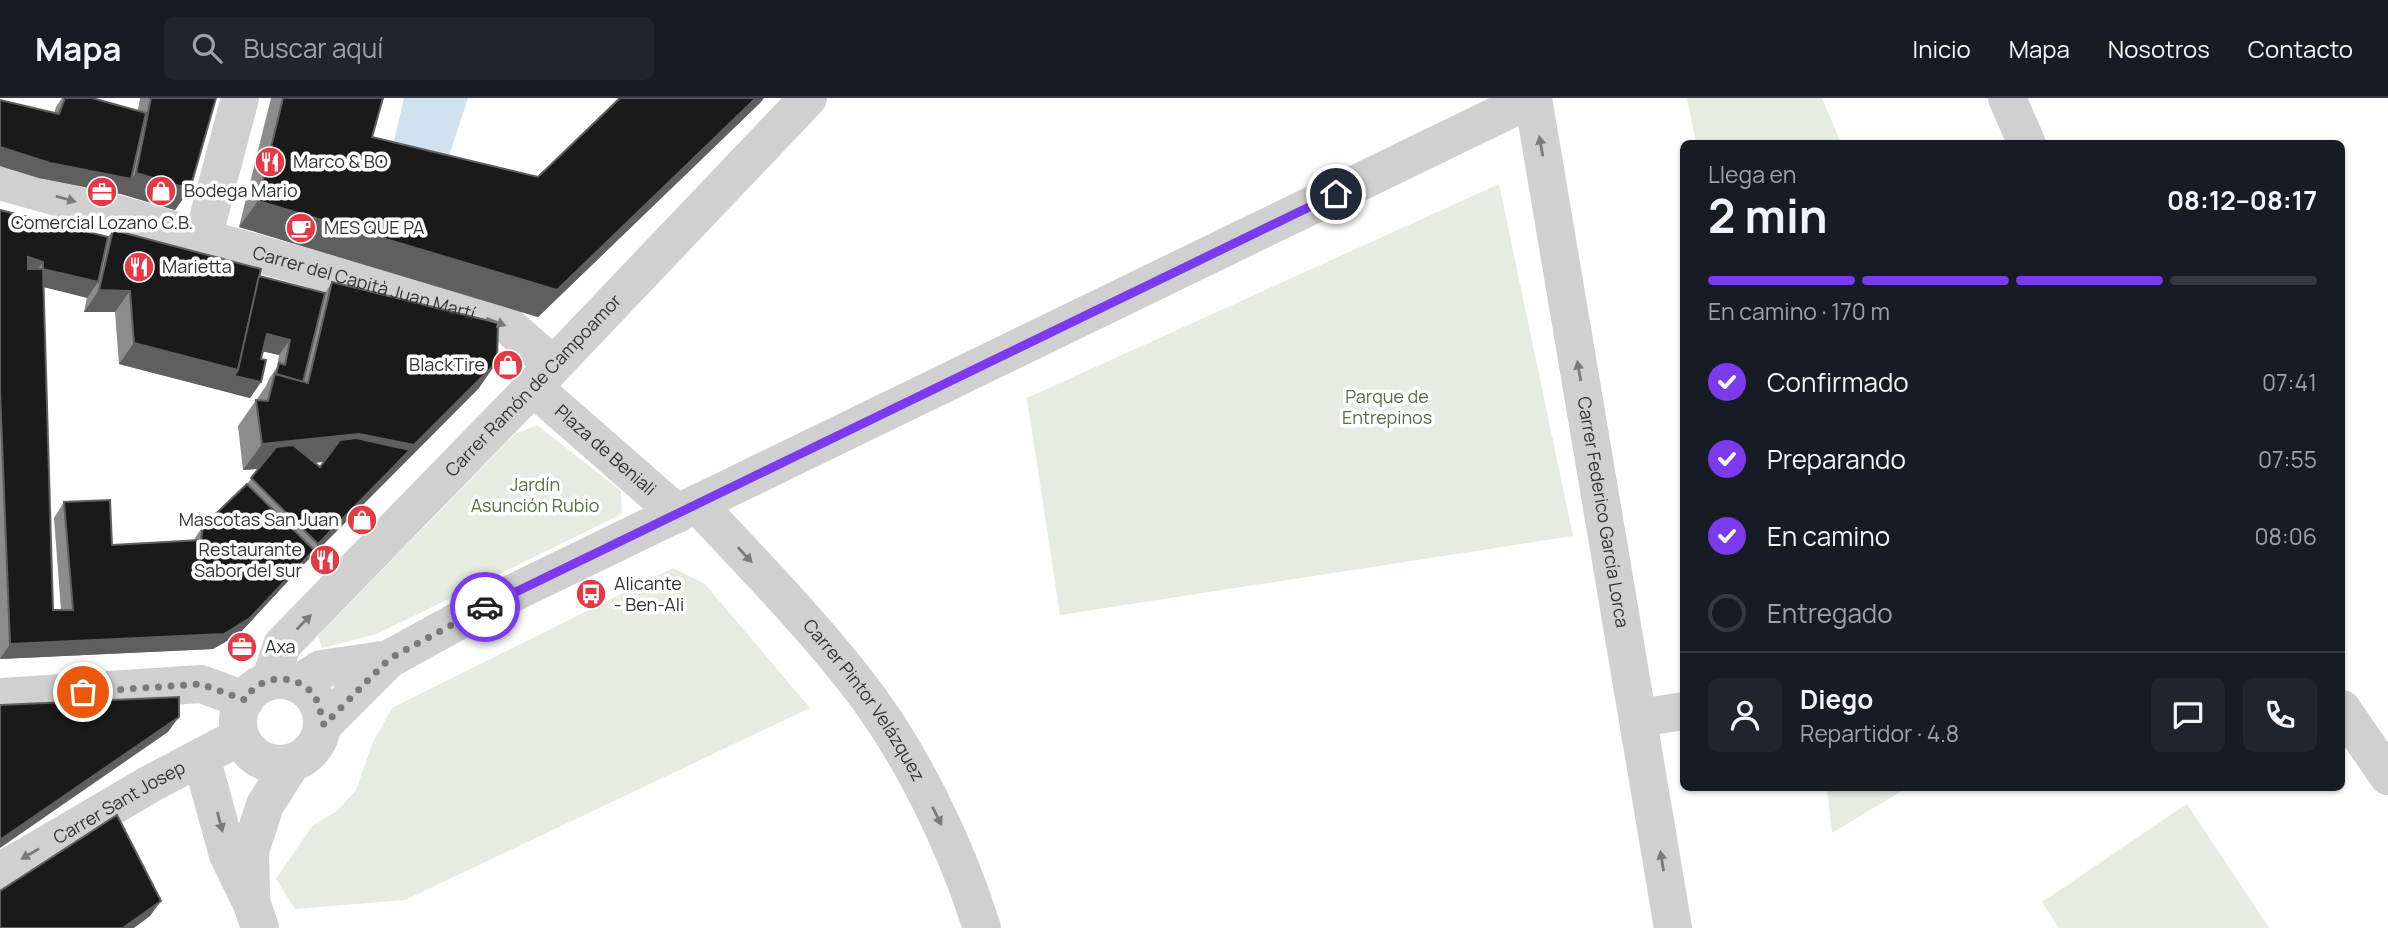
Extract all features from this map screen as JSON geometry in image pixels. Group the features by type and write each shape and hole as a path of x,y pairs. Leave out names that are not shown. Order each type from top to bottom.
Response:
{"street":[{"path":"203,238 240,98"},
{"name":"Carrer Ramón de Campoamor","path":"263,700 282,645 808,98"},
{"path":"263,700 251,754 270,764 291,764 308,755 319,742 324,725 389,659 478,610 1533,98"},
{"name":"Carrer Federico García Lorca","path":"1533,98 1673,928"},
{"path":"2007,98 2025,140"},
{"name":"Carrer del Capità Juan Martí","path":"0,181 505,323 543,376"},
{"name":"Plaza de Beniali","path":"543,376 688,510"},
{"name":"Carrer Pintor Velázquez","path":"688,510 791,604 863,692 909,761 938,817 969,887 982,928"},
{"name":"Carrer Sant Josep","path":"0,872 201,757 263,700 321,669 389,659"},
{"path":"0,697 201,684 263,700 314,694 324,725"},
{"path":"1638,718 1680,712"},
{"path":"2345,713 2388,776"},
{"path":"201,757 228,855 256,916"},
{"path":"256,916 250,851 265,805 291,764"}],"green space":[{"path":"1687,98 1822,98 1840,140 1695,140"},
{"name":"Parque de Entrepinos","path":"1499,184 1573,536 1060,615 1027,398"},
{"name":"Jardín Asunción Rubio","path":"537,425 621,491 622,514 377,634 322,648 318,636 515,434"},
{"path":"673,568 705,584 810,708 405,900 295,909 276,879 313,825 337,811 356,790 373,742 392,708"},
{"path":"1827,791 1902,791 1832,833"},
{"path":"2187,804 2269,928 2059,928 2042,902"}],"water":[{"path":"404,98 468,98 449,156 394,141"}],"building":[{"path":"65,98 92,98 146,113 131,179 50,163 0,147 0,100 59,114"},
{"path":"151,98 216,98 190,189 136,173"},
{"path":"283,98 383,98 372,137 538,177 620,98 756,98 557,290 258,201"},
{"path":"0,210 108,237 98,282 43,269 53,610 73,610 64,502 110,500 112,545 201,540 203,526 247,484 314,550 250,618 224,634 10,644 0,390","holes":["28,257 43,262 43,269 28,269"]},
{"path":"113,230 261,269 238,370 134,343 130,291 99,290"},
{"path":"259,276 325,293 303,382 276,374 279,363 285,365 290,340 267,334 261,359 266,360 261,382 234,376 238,370"},
{"path":"332,282 498,323 497,362 414,445 359,434 262,444 256,400 268,401 275,374 308,383"},
{"path":"356,438 410,450 318,544 251,478 276,447 293,445 320,467 340,440"},
{"path":"179,697 179,717 0,840 0,705"},
{"path":"117,815 161,901 123,928 0,928 0,891"}],"way so far":[{"path":"83,692 201,684 245,700 250,691 271,679 285,679 299,683 314,694 324,725 389,659 485,607"}],"place":[{"name":"Marco & BO","path":"270,162"},
{"name":"Bodega Mario","path":"161,191"},
{"name":"Comercial Lozano C.B.","path":"102,192"},
{"name":"MES QUE PA","path":"301,228"},
{"name":"Marietta","path":"139,267"},
{"name":"BlackTire","path":"508,365"},
{"name":"Mascotas San Juan","path":"362,520"},
{"name":"Restaurante Sabor del sur","path":"325,560"},
{"name":"Alicante - Ben-Ali","path":"591,594"},
{"name":"Axa","path":"242,647"}],"route":[{"path":"485,607 1336,194"}]}
